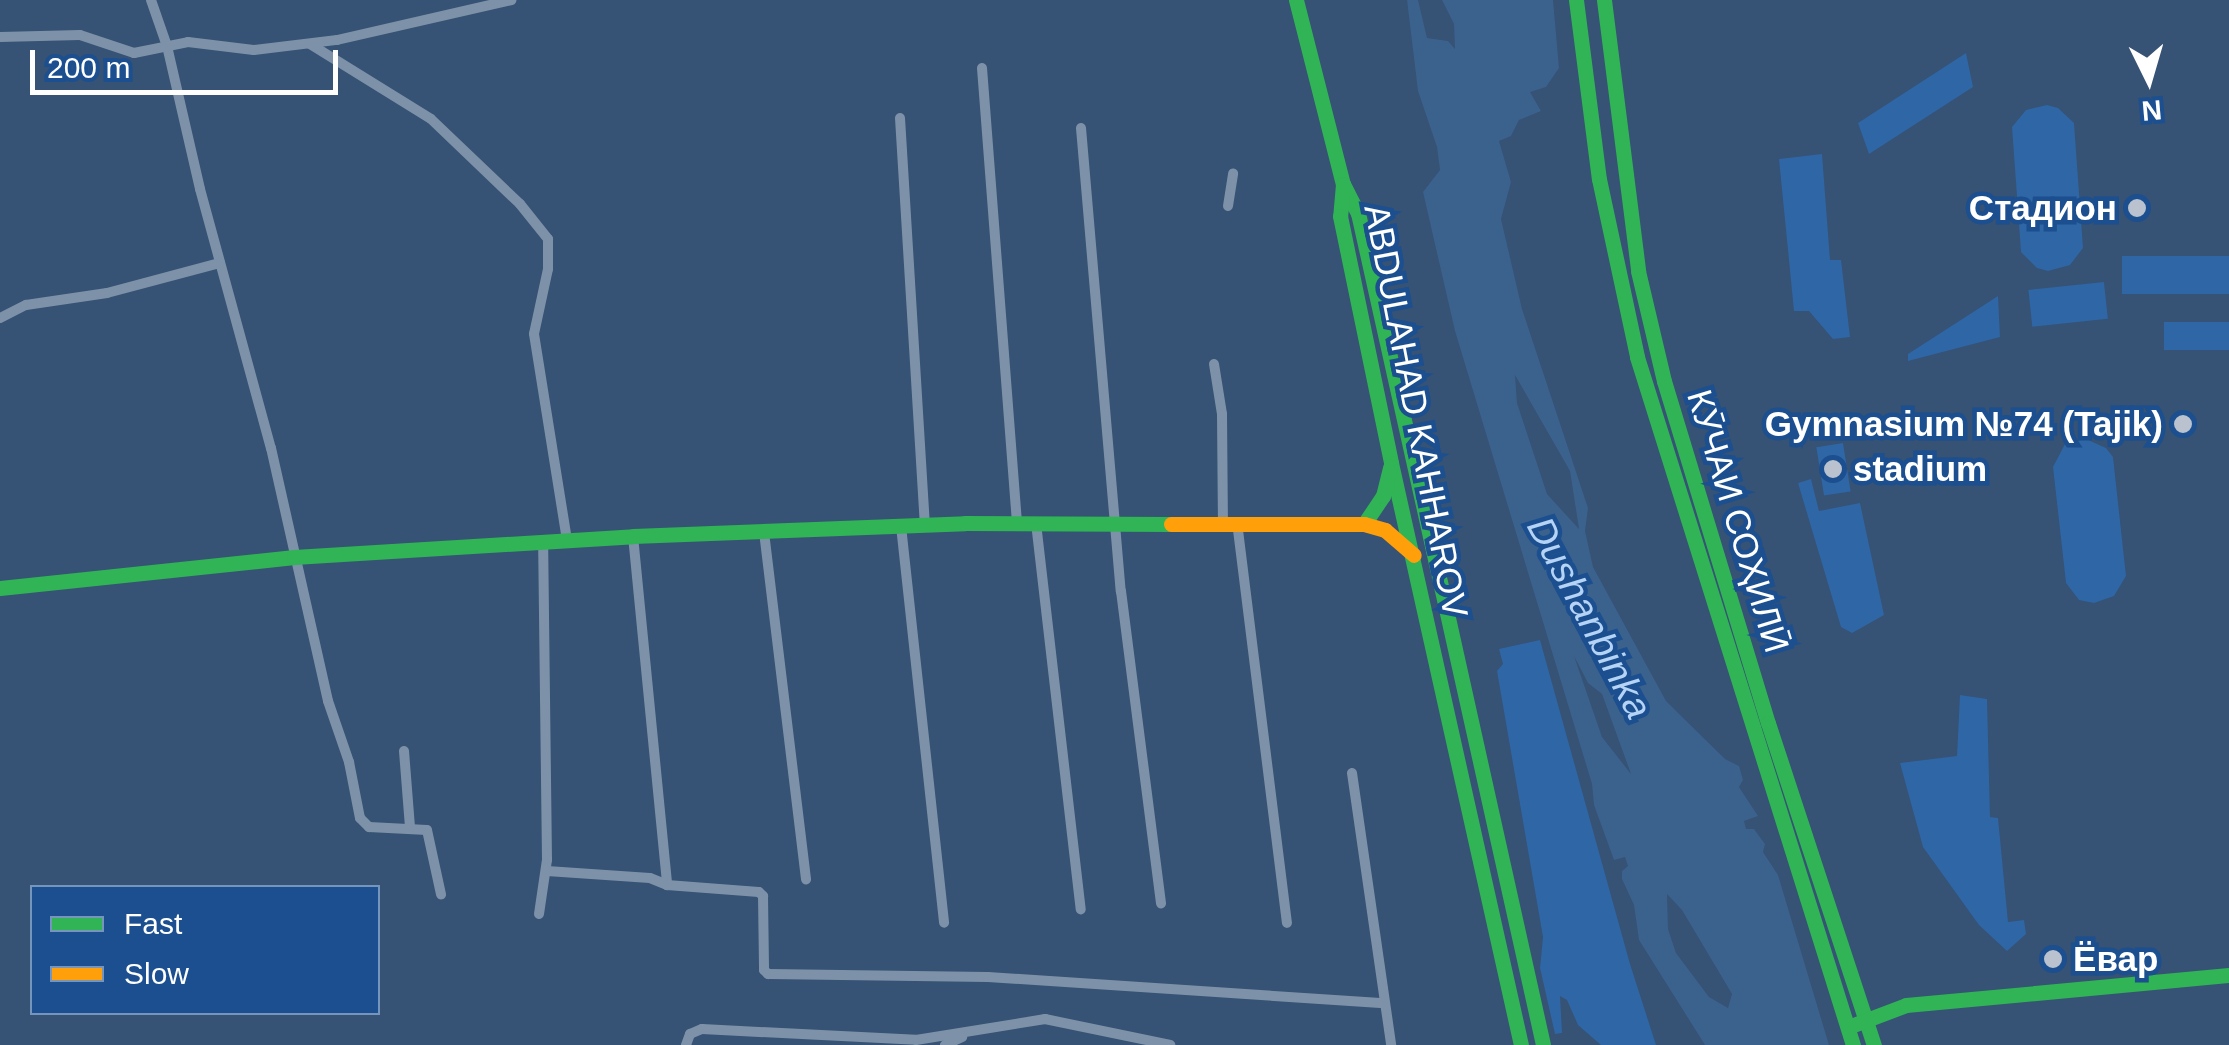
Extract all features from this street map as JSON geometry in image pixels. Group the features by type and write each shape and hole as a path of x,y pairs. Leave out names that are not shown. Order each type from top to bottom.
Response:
{"main road":[{"path":"1576,0 1614,260 1637,357 1853,1045"},
{"name":"КӮЧАИ СОҲИЛӢ","path":"1604,0 1638,271 1664,381 1768,723 1874,1045"},
{"path":"1299,5 1343,184"},
{"path":"1584,74 1599,80 1610,70"},
{"name":"ABDULAHAD KAHHAROV","path":"1343,184 1340,216 1391,463 1521,1045"},
{"name":"ABDULAHAD KAHHAROV","path":"1343,184 1358,213 1543,1045"},
{"path":"1364,524 1382,496 1391,463"},
{"path":"0,588 294,556 925,524 1364,524 1384,530 1414,555"},
{"path":"1848,1028 1906,1005 2229,976"}],"street":[{"path":"150,0 167,46 271,448 360,818 369,827 422,828 431,834 441,894"},
{"path":"0,37 80,35 134,53 188,42 254,50 310,44 511,0"},
{"path":"310,44 432,119 520,204 548,239 548,270 534,334 567,541"},
{"path":"982,68 1018,522"},
{"path":"900,118 925,524"},
{"path":"1081,128 1116,523 1161,902"},
{"path":"1228,206 1232,173"},
{"path":"0,318 26,305 107,293 220,262"},
{"path":"1214,364 1230,522 1287,923"},
{"path":"1036,523 1080,910"},
{"path":"902,526 944,923"},
{"path":"764,532 806,880"},
{"path":"633,536 667,885"},
{"path":"539,914 546,871 543,543"},
{"path":"404,752 410,828"},
{"path":"1352,773 1391,1045"},
{"path":"546,871 650,878 667,885 762,894 764,970 768,974 988,977 1384,1003"},
{"path":"686,1045 690,1034 702,1029 916,1040 1055,1020 1170,1045"},
{"path":"944,1045 972,1032"}],"shaded area":[{"path":"1966,53 1973,87 1869,154 1858,123"},
{"path":"2047,105 2058,108 2074,123 2083,248 2070,265 2048,271 2037,268 2021,252 2012,127 2026,110"},
{"path":"1822,154 1830,260 1841,260 1850,337 1833,339 1809,311 1794,311 1779,159"},
{"path":"2122,256 2229,256 2229,294 2122,294"},
{"path":"2104,282 2108,319 2032,327 2028,290"},
{"path":"1998,296 2000,337 1908,361 1908,354"},
{"path":"2164,322 2229,322 2229,350 2164,350"},
{"path":"2086,439 2106,448 2113,457 2126,576 2114,596 2094,603 2079,600 2066,583 2053,467 2065,444"},
{"name":"stadium","path":"1843,443 1851,491 1824,496 1816,447"},
{"path":"1811,479 1819,511 1860,503 1884,615 1852,633 1841,627 1798,483"},
{"path":"1540,640 1656,1045 1601,1045 1578,1025 1567,1000 1560,996 1562,1033 1555,1034 1540,968 1543,937 1497,671 1503,664 1499,649"},
{"path":"1960,695 1987,699 1990,817 1998,818 2008,922 2024,920 2026,934 2007,951 1979,925 1923,847 1900,763 1957,756"}],"water":[{"name":"Dushanbinka","path":"1407,0 1418,0 1427,38 1448,41 1455,49 1454,24 1442,0 1553,0 1559,68 1546,87 1530,92 1541,111 1519,120 1511,136 1499,141 1511,182 1501,219 1522,309 1588,508 1585,531 1593,567 1666,701 1725,759 1739,766 1743,780 1739,787 1758,816 1744,821 1746,829 1754,829 1765,844 1763,852 1778,875 1829,1045 1705,1045 1639,940 1634,905 1622,879 1622,871 1628,866 1625,857 1614,860 1594,805 1592,784 1455,331 1423,192 1440,170 1437,147 1418,91","holes":["1515,375 1570,471 1579,529 1547,494 1517,403","1574,656 1588,683 1602,694 1631,774 1602,737","1667,894 1682,910 1732,994 1728,1008 1709,997 1676,953 1668,929"]}],"traffic: fast":[{"path":"1296,0 1343,184 1358,213 1543,1045"},
{"path":"1576,0 1599,179 1637,357 1853,1045"},
{"path":"1604,0 1638,271 1664,381 1768,723 1874,1045"},
{"path":"1343,184 1340,216 1391,463 1521,1045"},
{"path":"1364,524 1383,496 1390,467"},
{"path":"0,588 294,557 633,536 965,523 1171,524"},
{"path":"1856,1024 1906,1005 2229,975"}],"traffic: slow":[{"path":"1171,524 1364,524 1385,530 1414,555"}],"place":[{"name":"Стадион","path":"2137,208"},
{"name":"Gymnasium №74 (Tajik)","path":"2183,424"},
{"name":"stadium","path":"1833,469"},
{"name":"Ёвар","path":"2053,959"}]}
